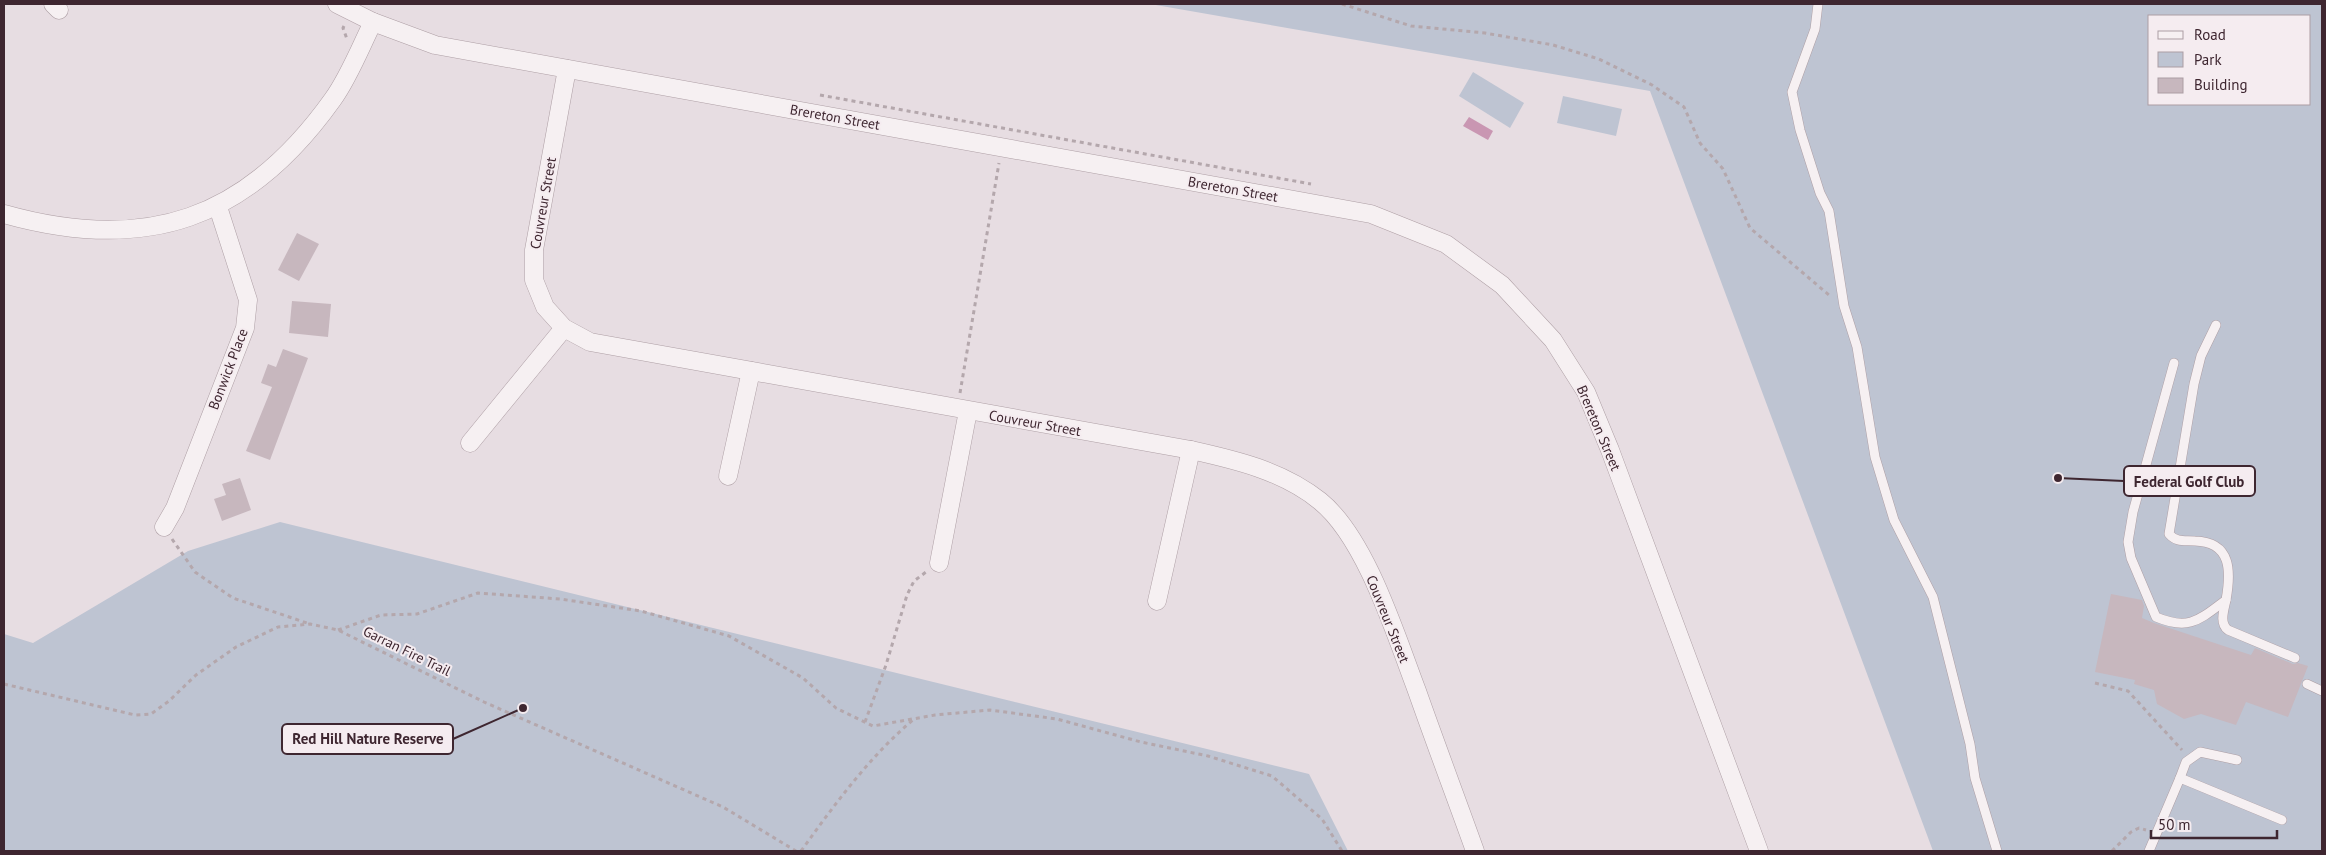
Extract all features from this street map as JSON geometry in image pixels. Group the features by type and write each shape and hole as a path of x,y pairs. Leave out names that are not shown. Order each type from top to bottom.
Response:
{"street":[{"name":"Brereton Street","path":"337,4 373,22 435,45 1371,214 1446,244 1502,285 1553,340 1586,392 1610,450 1759,851"},
{"path":"4,214 73,230 123,231 167,224 218,206 252,186 296,145 334,98 373,22"},
{"name":"Couvreur Street","path":"567,69 534,250 534,280 545,307 564,328 590,342 1191,450 1239,461 1280,476 1321,501 1347,532 1381,595 1475,851"},
{"name":"Bonwick Place","path":"164,527 175,508 244,328 248,300 218,206"},
{"path":"470,443 564,328"},
{"path":"728,476 751,372"},
{"path":"939,563 963,410"},
{"path":"1157,601 1191,450"}],"lane":[{"path":"1818,4 1815,29 1792,92 1800,130 1820,193 1829,212 1844,306 1857,347 1875,457 1894,520 1933,597 1970,744 1975,778 1997,851"},
{"path":"2216,325 2201,356 2194,384 2170,534 2180,542 2202,541 2217,548 2225,558 2229,572 2222,619 2224,628 2295,658"},
{"path":"2174,363 2133,512 2128,542 2131,558 2156,617 2172,624 2187,624 2201,619 2226,600"},
{"path":"2307,684 2322,691"},
{"path":"2149,851 2189,758 2200,752 2237,760"},
{"path":"2180,778 2282,820"}],"path":[{"path":"1342,4 1411,26 1484,33 1553,45 1598,59 1652,85 1684,106 1700,143 1723,169 1750,228 1844,306"},
{"path":"348,42 343,28 352,12"},
{"path":"818,95 1312,184"},
{"path":"963,410 1005,128"},
{"path":"164,527 195,572 233,598 310,624"},
{"path":"865,722 886,666 907,595 914,581 939,563"},
{"path":"338,630 381,615 417,614 478,593 560,599 641,611 729,636 803,678 836,708 873,726 916,718 990,710 1047,718 1226,761 1272,776 1322,819 1342,851"},
{"name":"Garran Fire Trail","path":"4,684 135,715 152,714 168,702 196,675 236,647 278,627 310,624 338,630 484,702 723,808 796,851"},
{"path":"2095,683 2128,691 2189,758"},
{"path":"801,851 862,772 891,739 916,718"},
{"path":"2112,851 2131,832 2139,828 2157,832"}],"green space":[{"path":"1150,4 2322,4 2322,851 1933,851 1650,91"},
{"path":"1473,72 1524,103 1510,128 1459,96"},
{"path":"1563,96 1622,109 1616,136 1557,123"},
{"path":"280,522 1309,774 1348,851 4,851 4,634 33,643 188,551"}],"shaded area":[{"path":"1469,117 1493,131 1488,140 1463,126"}],"building":[{"path":"297,233 319,244 299,281 278,270"},
{"path":"292,301 331,304 328,337 289,333"},
{"path":"283,349 308,358 270,460 246,451 272,387 261,383 268,364 276,367"},
{"path":"240,478 251,510 222,521 214,499 226,495 222,484"},
{"path":"2111,594 2142,600 2144,606 2142,618 2154,623 2251,655 2255,648 2293,664 2298,663 2308,666 2288,717 2246,702 2236,725 2201,714 2184,719 2157,704 2154,690 2134,684 2135,680 2095,672"}],"place":[{"name":"Federal Golf Club","path":"2058,478"},
{"name":"Red Hill Nature Reserve","path":"523,708"}]}
